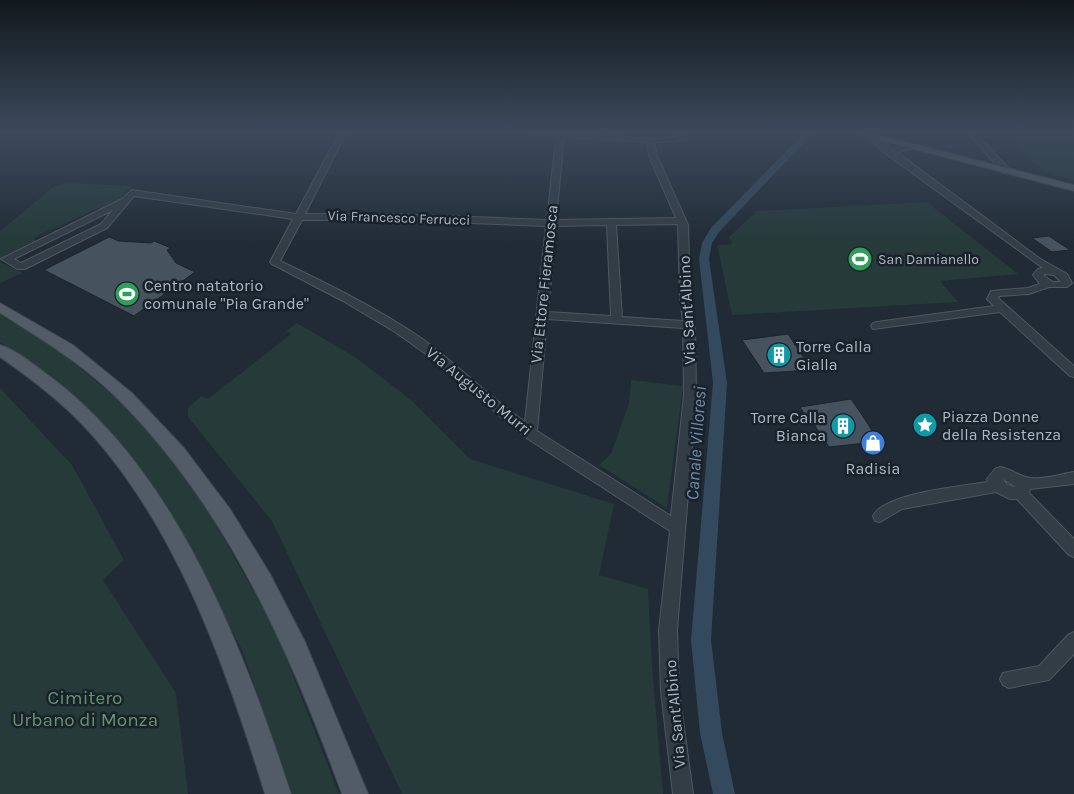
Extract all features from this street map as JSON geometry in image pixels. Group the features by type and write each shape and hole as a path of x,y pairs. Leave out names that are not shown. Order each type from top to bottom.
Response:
{"main road":[{"path":"1002,170 1074,188"},
{"path":"0,307 82,360 120,389 161,432 194,473 238,536 279,610 322,704 355,794"},
{"path":"0,350 39,378 80,412 112,448 146,492 176,541 230,655 254,714 278,794"}],"street":[{"path":"299,217 324,170"},
{"name":"Via Ettore Fieramosca","path":"530,433 556,170"},
{"name":"Via Sant'Albino","path":"659,170 683,225 685,299 689,325 690,395 668,630 670,691 683,794"},
{"path":"914,170 1036,260 1053,272 1063,276 1029,291 994,294 992,296 993,301 1000,309 1074,373"},
{"name":"Via Francesco Ferrucci","path":"122,202 6,259 21,267 104,226 122,202 132,193 299,217 393,217 550,223 680,221"},
{"name":"Via Augusto Murri","path":"299,217 275,262 390,324 415,340 441,360 478,394 530,433 678,528"},
{"path":"611,221 617,320"},
{"path":"1036,260 1053,282 1074,292"},
{"path":"1053,272 1053,282"},
{"path":"877,326 1000,309"},
{"path":"541,315 689,325"},
{"path":"880,516 891,508 902,504 998,486 1012,494 1020,488 1074,478"},
{"path":"1020,488 1074,550"},
{"path":"1009,679 1043,674 1074,641"}],"green space":[{"path":"1042,170 1074,170 1074,180 1045,173"},
{"path":"68,183 132,186 115,203 103,209 98,208 33,238 37,241 7,255 0,262 0,231 55,186"},
{"name":"San Damianello","path":"927,202 1018,274 940,281 958,302 732,315 717,245 732,244 729,237 757,211"},
{"path":"0,262 23,273 0,283"},
{"path":"0,315 52,345 109,392 141,422 202,500 275,629 339,794 292,794 242,650 171,515 49,376 0,342"},
{"path":"297,323 355,357 410,399 470,459 614,504 599,575 648,589 652,665 663,794 402,794 272,521 188,417 188,408 201,396 208,399 291,334 286,331"},
{"path":"631,380 683,386 667,508 599,465 611,454 629,403"},
{"name":"Cimitero Urbano di Monza","path":"0,388 72,465 124,560 103,580 176,693 188,794 0,794"}],"building":[{"path":"1049,236 1070,250 1052,252 1032,238"},
{"name":"Centro natatorio comunale \"Pia Grande\"","path":"109,237 119,241 151,243 154,241 171,248 167,250 176,263 195,272 134,316 44,270"},
{"name":"Torre Calla Gialla","path":"788,334 812,370 764,373 742,340"},
{"name":"Torre Calla Bianca","path":"851,399 881,444 867,445 866,443 829,447 800,407"}],"waterway":[{"name":"Canale Villoresi","path":"724,794 711,733 701,640 720,383 704,259 707,243 715,230 773,170"}],"place":[{"name":"San Damianello","path":"860,259"},
{"name":"Centro natatorio comunale \"Pia Grande\"","path":"127,294"},
{"name":"Torre Calla Gialla","path":"779,355"},
{"name":"Piazza Donne della Resistenza","path":"925,425"},
{"name":"Torre Calla Bianca","path":"843,426"},
{"name":"Radisia","path":"873,443"}]}
